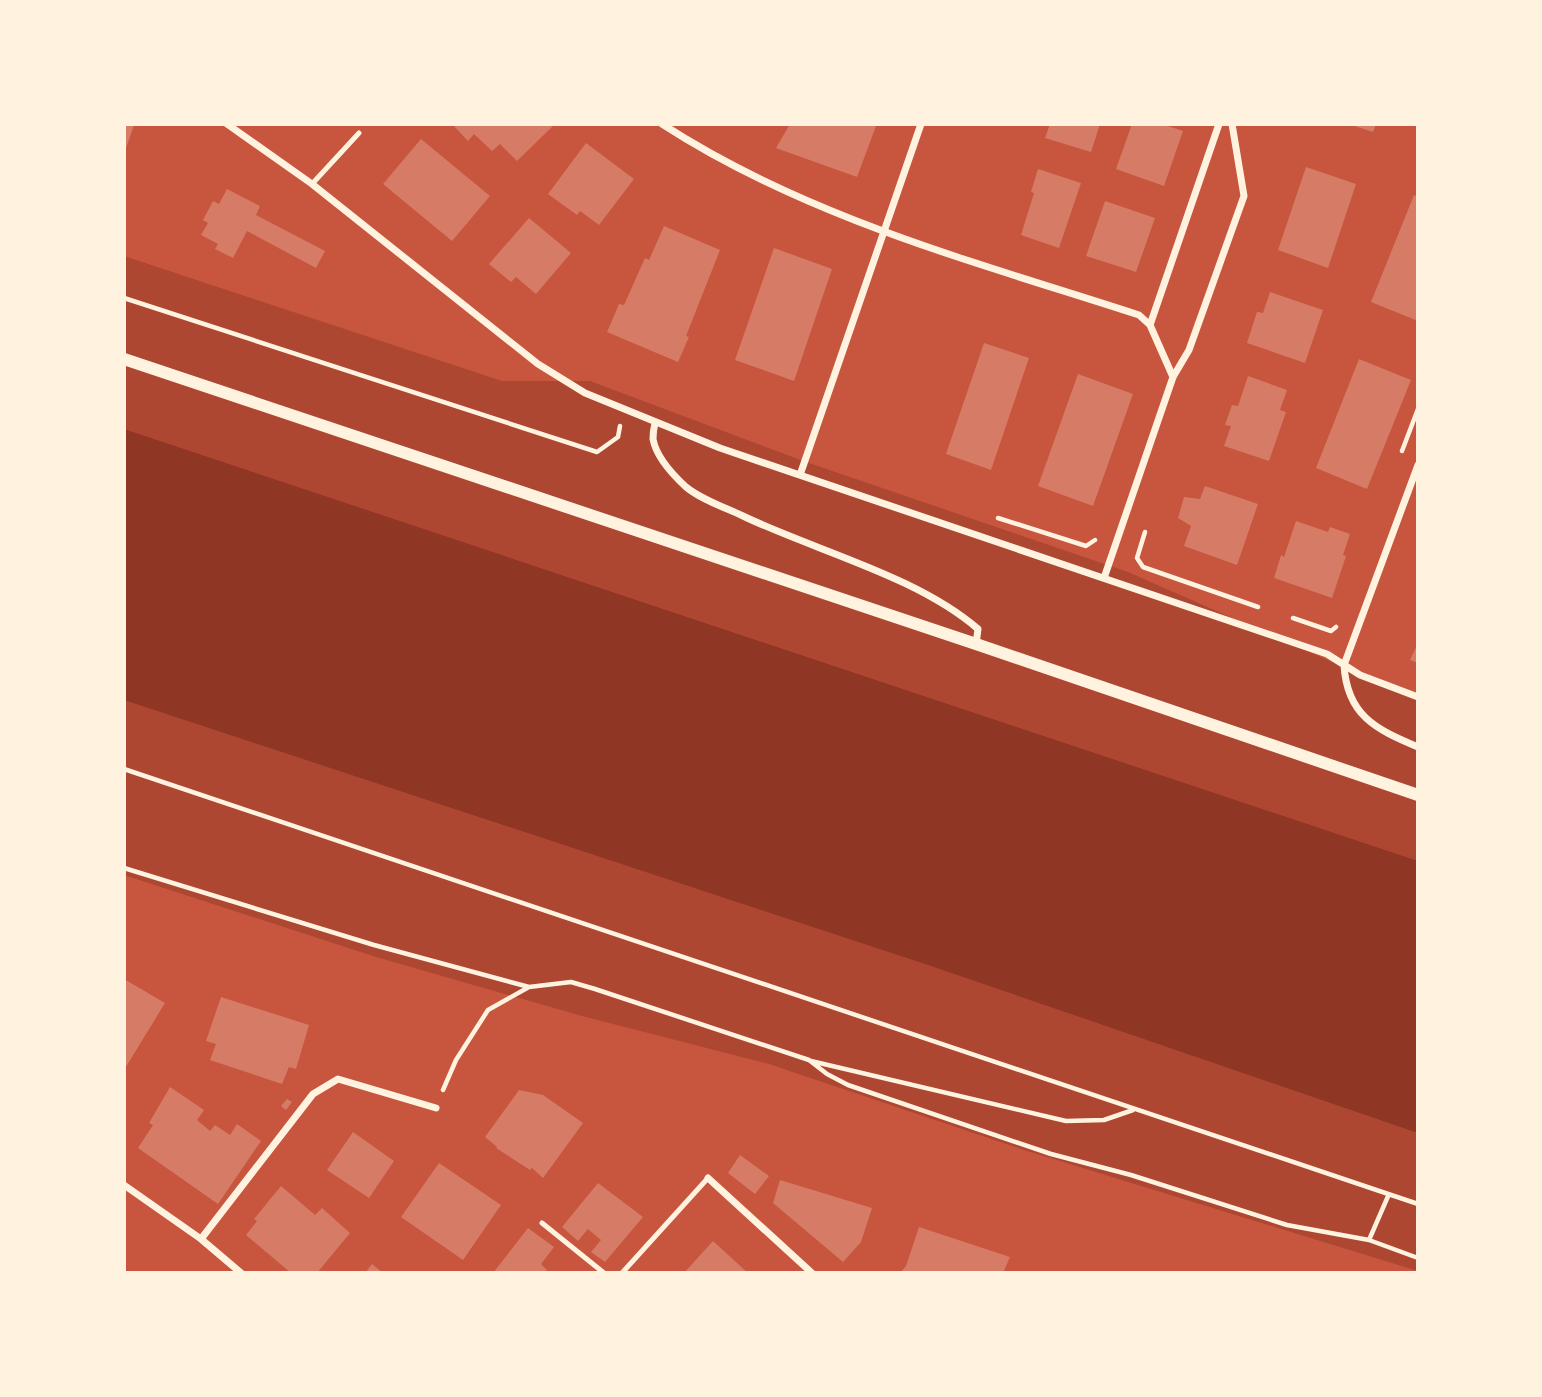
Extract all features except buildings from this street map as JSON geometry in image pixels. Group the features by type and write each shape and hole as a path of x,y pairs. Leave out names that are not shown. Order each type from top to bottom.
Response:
{"street":[{"path":"227,124 312,184 538,364 585,393 654,423 800,475 1327,654 1360,675 1418,696"},
{"path":"662,124 693,144 811,204 884,231 1139,315 1150,325 1173,377"},
{"path":"800,475 921,124"},
{"path":"1150,325 1219,124"},
{"path":"1104,578 1173,377 1189,350 1244,196 1232,124"},
{"path":"124,359 1418,795"},
{"path":"654,423 653,439 666,465 686,487 699,496 757,523 873,570 956,609 978,629 976,644"},
{"path":"1418,465 1344,665 1345,682 1351,699 1364,718 1390,735 1418,747"},
{"path":"201,1239 313,1094 338,1079 436,1108"},
{"path":"708,1178 811,1273"},
{"path":"124,1185 201,1239 241,1273"}],"lane":[{"path":"312,184 359,133"},
{"path":"622,1273 708,1178"},
{"path":"542,1223 604,1273"}],"path":[{"path":"124,298 597,452 618,437 623,410"},
{"path":"996,518 1086,546 1094,542 1098,530"},
{"path":"1145,532 1137,558 1143,567 1266,609"},
{"path":"1290,618 1331,631 1336,628"},
{"path":"124,769 1418,1204"},
{"path":"124,869 374,945 530,987"},
{"path":"436,1108 456,1060 488,1010 530,987 571,982 809,1060 1066,1121 1104,1120 1133,1109"},
{"path":"809,1060 848,1085 1051,1154 1131,1175 1287,1225 1369,1240 1418,1258"},
{"path":"1369,1240 1389,1195"}],"shaded area":[{"path":"124,256 502,381 590,381 806,462 1128,572 1341,666 1418,694 1418,1271 1021,1149 769,1064 582,1016 376,957 124,875"},
{"path":"124,429 1418,861 1418,1133 928,965 124,700"}]}
